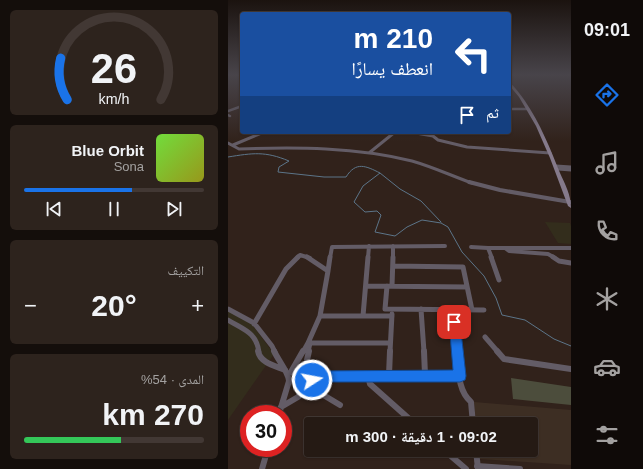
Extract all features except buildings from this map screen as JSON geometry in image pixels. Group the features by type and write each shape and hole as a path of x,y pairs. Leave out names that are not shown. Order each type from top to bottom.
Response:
{"street":[{"path":"522,97 557,167 570,204"},
{"path":"228,111 240,107"},
{"path":"511,109 528,109"},
{"path":"233,144 259,134"},
{"path":"369,154 393,134"},
{"path":"422,134 433,136 438,140 467,147 550,153"},
{"path":"228,143 233,144 239,149 340,150 369,154 425,166 447,173 470,183 493,189 550,198 570,204"},
{"path":"557,167 571,167"},
{"path":"557,167 571,170"},
{"path":"363,316 369,246"},
{"path":"393,246 393,266 386,309 484,310"},
{"path":"282,405 291,373 309,343 320,316 332,247 445,246"},
{"path":"471,247 571,248"},
{"path":"504,247 509,251 548,254 559,261 571,263"},
{"path":"488,248 499,280"},
{"path":"254,324 286,269 300,255 309,258 328,271"},
{"path":"393,266 461,266 464,268 472,310"},
{"path":"366,286 467,287"},
{"path":"228,309 254,324 272,346 285,370"},
{"path":"389,376 392,309"},
{"path":"422,309 425,375"},
{"path":"453,310 461,390 465,397 471,402 472,417"},
{"path":"320,316 392,316"},
{"path":"228,320 252,335 257,341 259,355 266,362 291,373 340,405"},
{"path":"485,337 504,359 571,369"},
{"path":"309,343 390,342"},
{"path":"309,343 307,360 315,378"},
{"path":"284,405 298,397 317,376 460,376"},
{"path":"368,376 370,384 407,417"},
{"path":"262,469 265,457"},
{"path":"452,457 466,469"},
{"path":"477,457 478,467 520,469"}],"shaded area":[{"path":"545,222 570,223 571,244 558,243"},
{"path":"228,310 246,320 253,326 274,354 228,420"},
{"path":"474,402 571,410 571,465 480,459 480,457 538,457 538,417 475,417"}],"green space":[{"path":"511,378 571,387 571,405 513,399"}],"waterway":[{"path":"228,157 266,154 289,161 279,167 278,172 324,177 346,177 354,169 362,166 380,173"},
{"path":"380,173 400,189 421,201 441,222"},
{"path":"380,173 363,186 354,202 365,212 377,211 381,215 375,232 395,236 407,227 422,220 441,223 448,227 462,252 484,276 496,298 502,315 525,320 554,339 571,346"}],"route":[{"path":"312,380 317,376 460,376 454,322"}]}
